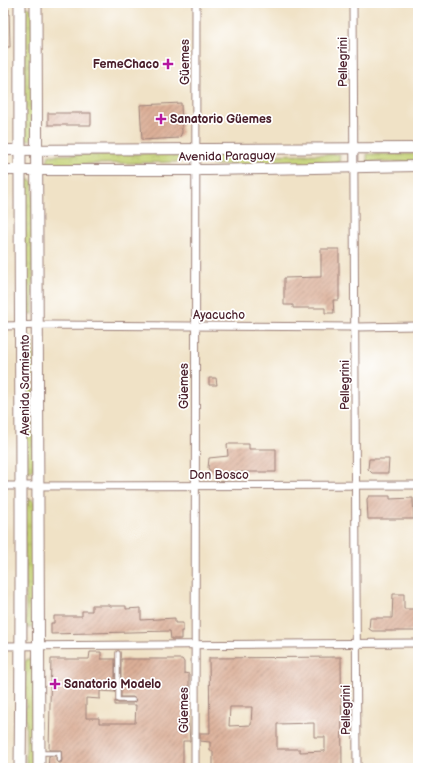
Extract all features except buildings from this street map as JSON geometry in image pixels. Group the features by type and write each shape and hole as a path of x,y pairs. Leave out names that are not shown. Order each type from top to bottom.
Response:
{"main road":[{"name":"Avenida Sarmiento","path":"20,3 20,768"},
{"name":"Avenida Sarmiento","path":"36,3 39,768"},
{"name":"Avenida Paraguay","path":"3,150 418,148"},
{"name":"Avenida Paraguay","path":"3,170 196,170 418,166"}],"street":[{"name":"Güemes","path":"195,768 196,3"},
{"name":"Pellegrini","path":"353,3 356,327 357,768"},
{"name":"Ayacucho","path":"3,326 418,326"},
{"name":"Don Bosco","path":"3,486 418,485"},
{"path":"3,646 418,643"}],"lane":[{"path":"118,653 118,700 133,700"},
{"path":"39,753 59,753 59,760"}],"green space":[{"path":"26,7 33,10 33,138 31,140 26,140 24,137 24,9"},
{"path":"179,153 182,159 180,162 49,165 47,163 49,155"},
{"path":"340,154 339,163 212,165 209,163 209,158 212,155"},
{"path":"367,154 418,154 418,162 367,162"},
{"path":"26,180 33,182 33,314 24,314 24,183"},
{"path":"25,341 33,341 34,468 32,471 27,471 25,469"},
{"path":"28,499 35,502 34,627 31,628 26,628 24,502"},
{"path":"27,659 32,659 35,661 35,768 26,768 25,662"}],"place":[{"name":"FemeChaco","path":"168,64"},
{"name":"Sanatorio Güemes","path":"161,119"},
{"name":"Sanatorio Modelo","path":"55,684"}]}
